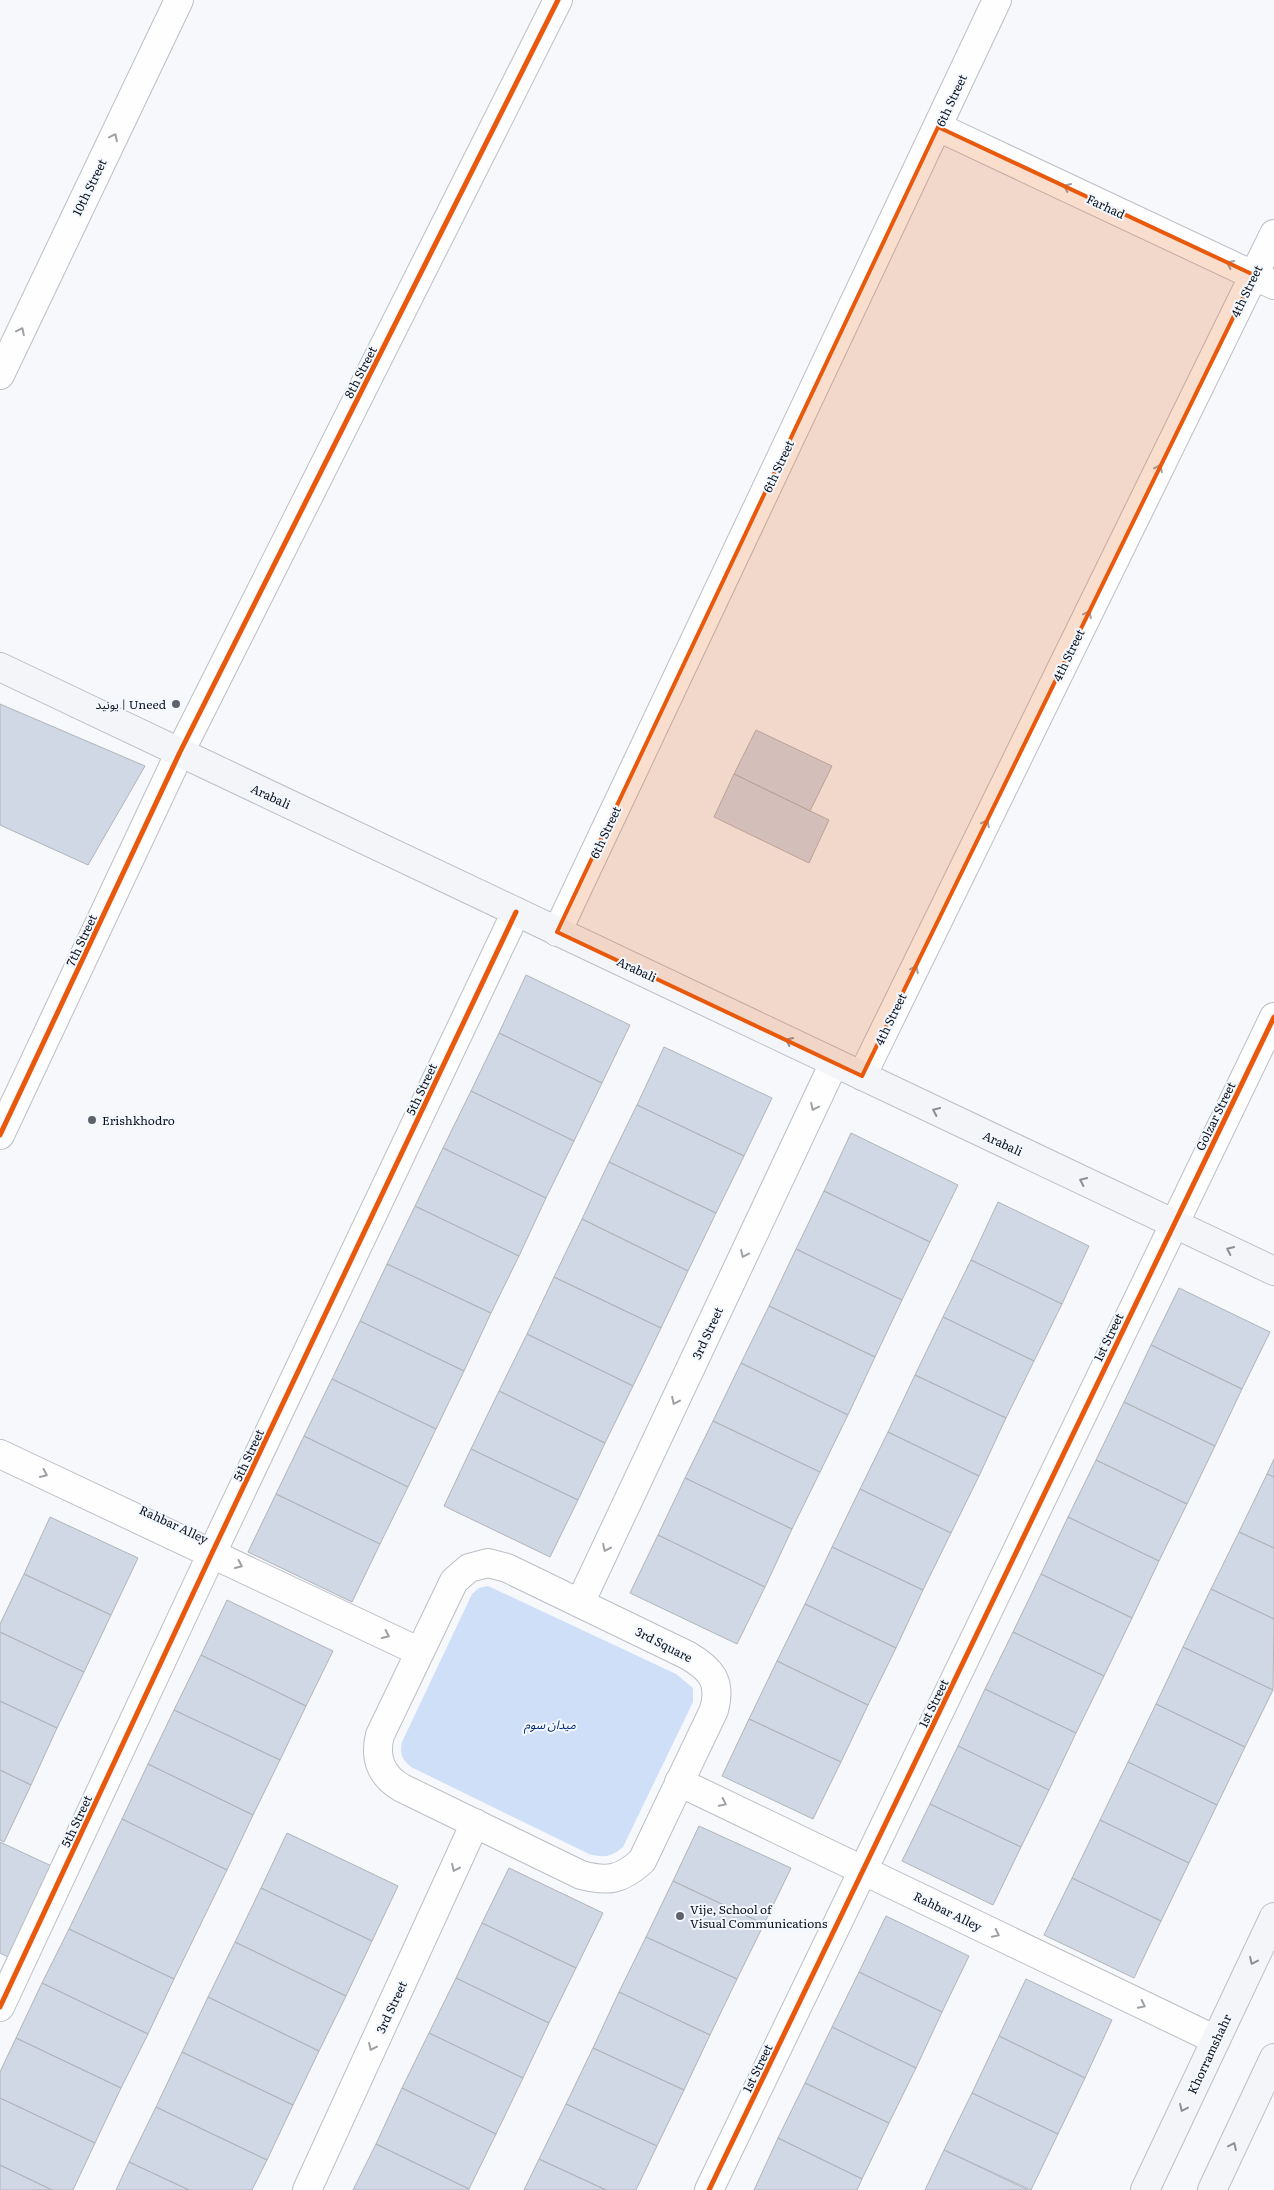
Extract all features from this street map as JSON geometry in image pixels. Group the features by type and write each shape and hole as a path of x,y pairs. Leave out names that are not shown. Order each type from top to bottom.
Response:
{"main road":[{"name":"Arabali","path":"0,667 1274,1271"},
{"name":"Khorramshahr","path":"1144,2190 1274,1917"},
{"path":"1212,2190 1274,2058"}],"street":[{"name":"10th Street","path":"0,375 179,0"},
{"name":"8th Street","path":"180,752 558,0"},
{"name":"6th Street","path":"557,932 997,0"},
{"name":"Farhad","path":"938,127 1264,280"},
{"name":"4th Street","path":"862,1076 1264,280 1274,234"},
{"name":"7th Street","path":"0,1135 180,752"},
{"name":"5th Street","path":"0,2007 212,1553 516,912"},
{"name":"Golzar Street","path":"1174,1224 1274,1017"},
{"name":"3rd Street","path":"580,1603 834,1063"},
{"name":"1st Street","path":"709,2190 1174,1224"},
{"name":"Rahbar Alley","path":"0,1454 420,1652"},
{"name":"3rd Square","path":"478,1564 498,1565 580,1603 687,1654 707,1668 714,1678 717,1688 714,1710 642,1861 632,1870 610,1879 599,1879 581,1875 393,1783 380,1765 378,1744 380,1735 454,1582 468,1568 478,1564"},
{"name":"Rahbar Alley","path":"679,1782 1216,2040"},
{"name":"3rd Street","path":"307,2190 475,1823"}],"highlighted area":[{"path":"938,127 1254,275 862,1076 557,932"}],"green space":[{"name":"میدان سوم","path":"488,1586 676,1674 693,1688 693,1702 623,1847 611,1855 599,1856 589,1854 413,1768 403,1757 401,1750 402,1742 472,1594 479,1588"}],"building":[{"path":"0,704 145,766 88,865 0,825"},
{"path":"756,730 832,766 810,811 734,774"},
{"path":"734,774 829,820 809,863 714,817"},
{"path":"526,975 630,1025 602,1083 499,1033"},
{"path":"499,1033 602,1083 574,1141 471,1091"},
{"path":"664,1047 772,1098 744,1156 637,1105"},
{"path":"471,1091 574,1141 546,1198 443,1148"},
{"path":"637,1105 744,1156 716,1213 609,1162"},
{"path":"851,1133 958,1185 930,1242 824,1191"},
{"path":"443,1148 546,1198 519,1256 415,1206"},
{"path":"609,1162 716,1213 688,1271 582,1219"},
{"path":"824,1191 930,1242 902,1300 796,1249"},
{"path":"998,1202 1089,1246 1062,1304 971,1260"},
{"path":"415,1206 519,1256 491,1313 387,1264"},
{"path":"582,1219 688,1271 661,1328 554,1277"},
{"path":"796,1249 902,1300 875,1357 769,1306"},
{"path":"971,1260 1062,1304 1034,1361 943,1317"},
{"path":"387,1264 491,1313 464,1371 360,1321"},
{"path":"554,1277 661,1328 633,1386 527,1334"},
{"path":"1179,1288 1270,1332 1242,1389 1151,1345"},
{"path":"769,1306 875,1357 848,1415 741,1363"},
{"path":"943,1317 1034,1361 1006,1418 915,1375"},
{"path":"360,1321 464,1371 436,1429 332,1379"},
{"path":"527,1334 633,1386 605,1443 499,1391"},
{"path":"1151,1345 1242,1389 1215,1446 1124,1402"},
{"path":"741,1363 848,1415 820,1472 713,1421"},
{"path":"915,1375 1006,1418 979,1476 888,1432"},
{"path":"332,1379 436,1429 408,1487 304,1436"},
{"path":"499,1391 605,1443 578,1500 471,1449"},
{"path":"1124,1402 1215,1446 1187,1504 1096,1460"},
{"path":"713,1421 820,1472 792,1529 685,1478"},
{"path":"888,1432 979,1476 951,1533 860,1489"},
{"path":"304,1436 408,1487 380,1544 276,1494"},
{"path":"471,1449 578,1500 550,1557 444,1506"},
{"path":"1274,1459 1274,1477 1267,1474"},
{"path":"1096,1460 1187,1504 1159,1561 1068,1517"},
{"path":"1267,1474 1274,1477 1274,1548 1239,1532"},
{"path":"685,1478 792,1529 765,1587 658,1535"},
{"path":"860,1489 951,1533 923,1590 832,1547"},
{"path":"276,1494 380,1544 352,1602 248,1552"},
{"path":"50,1517 138,1558 111,1615 24,1574"},
{"path":"1068,1517 1159,1561 1132,1618 1041,1574"},
{"path":"1239,1532 1274,1548 1274,1619 1211,1589"},
{"path":"658,1535 765,1587 737,1644 630,1593"},
{"path":"832,1547 923,1590 896,1648 805,1604"},
{"path":"24,1574 111,1615 84,1672 0,1632 0,1624"},
{"path":"1041,1574 1132,1618 1104,1676 1013,1632"},
{"path":"1211,1589 1274,1619 1273,1690 1183,1647"},
{"path":"227,1600 333,1651 306,1706 201,1655"},
{"path":"805,1604 896,1648 868,1705 777,1661"},
{"path":"0,1632 84,1672 57,1728 0,1701"},
{"path":"1013,1632 1104,1676 1076,1733 985,1689"},
{"path":"1183,1647 1273,1690 1245,1747 1156,1704"},
{"path":"201,1655 306,1706 280,1760 174,1710"},
{"path":"777,1661 868,1705 841,1762 749,1719"},
{"path":"985,1689 1076,1733 1049,1790 958,1746"},
{"path":"0,1701 57,1728 31,1785 0,1770"},
{"path":"1156,1704 1245,1747 1217,1805 1128,1762"},
{"path":"174,1710 280,1760 253,1815 148,1764"},
{"path":"749,1719 841,1762 813,1819 722,1776"},
{"path":"958,1746 1049,1790 1021,1847 930,1804"},
{"path":"1128,1762 1217,1805 1189,1863 1100,1820"},
{"path":"148,1764 253,1815 227,1870 122,1819"},
{"path":"0,1770 31,1785 4,1842 0,1840"},
{"path":"930,1804 1021,1847 993,1905 902,1861"},
{"path":"122,1819 227,1870 174,1979 69,1929"},
{"path":"1100,1820 1189,1863 1161,1921 1072,1878"},
{"path":"699,1826 791,1868 764,1924 673,1881"},
{"path":"287,1833 398,1886 372,1941 261,1888"},
{"path":"0,1842 56,1868 12,1959 0,1953"},
{"path":"509,1868 603,1913 576,1968 482,1923"},
{"path":"1072,1878 1161,1921 1134,1978 1044,1935"},
{"path":"673,1881 764,1924 737,1979 646,1937"},
{"path":"261,1888 372,1941 346,1996 235,1942"},
{"path":"886,1916 969,1956 942,2012 859,1972"},
{"path":"482,1923 576,1968 549,2023 456,1978"},
{"path":"69,1929 174,1979 148,2034 42,1983"},
{"path":"646,1937 737,1979 710,2035 619,1992"},
{"path":"235,1942 346,1996 319,2051 208,1997"},
{"path":"859,1972 942,2012 916,2068 832,2027"},
{"path":"456,1978 549,2023 523,2078 429,2033"},
{"path":"1026,1979 1112,2020 1085,2078 999,2036"},
{"path":"42,1983 148,2034 121,2088 16,2038"},
{"path":"619,1992 710,2035 684,2090 593,2048"},
{"path":"208,1997 319,2051 293,2105 182,2052"},
{"path":"832,2027 916,2068 889,2123 805,2083"},
{"path":"429,2033 523,2078 496,2134 402,2088"},
{"path":"999,2036 1085,2078 1058,2134 972,2093"},
{"path":"16,2038 121,2088 95,2143 0,2098 0,2072"},
{"path":"593,2048 684,2090 657,2146 566,2104"},
{"path":"182,2052 293,2105 267,2160 156,2107"},
{"path":"805,2083 889,2123 862,2179 778,2138"},
{"path":"402,2088 496,2134 469,2189 376,2144"},
{"path":"972,2093 1058,2134 1031,2190 944,2150"},
{"path":"0,2098 95,2143 73,2190 52,2190 0,2165"},
{"path":"566,2104 657,2146 636,2190 606,2190 539,2159"},
{"path":"156,2107 267,2160 252,2190 189,2190 129,2162"},
{"path":"778,2138 862,2179 857,2190 754,2190"},
{"path":"376,2144 469,2189 469,2190 353,2190"},
{"path":"944,2150 1028,2190 925,2190"},
{"path":"539,2159 606,2190 524,2190"},
{"path":"129,2162 189,2190 116,2190"},
{"path":"0,2165 52,2190 0,2190"}],"cycle path":[{"path":"0,1135 180,752 558,0"},
{"path":"0,2007 212,1553 516,912"},
{"path":"709,2190 1274,1017"}],"place":[{"name":"یونید | Uneed","path":"176,704"},
{"name":"Erishkhodro","path":"92,1120"},
{"name":"Vije, School of Visual Communications","path":"680,1916"}]}
